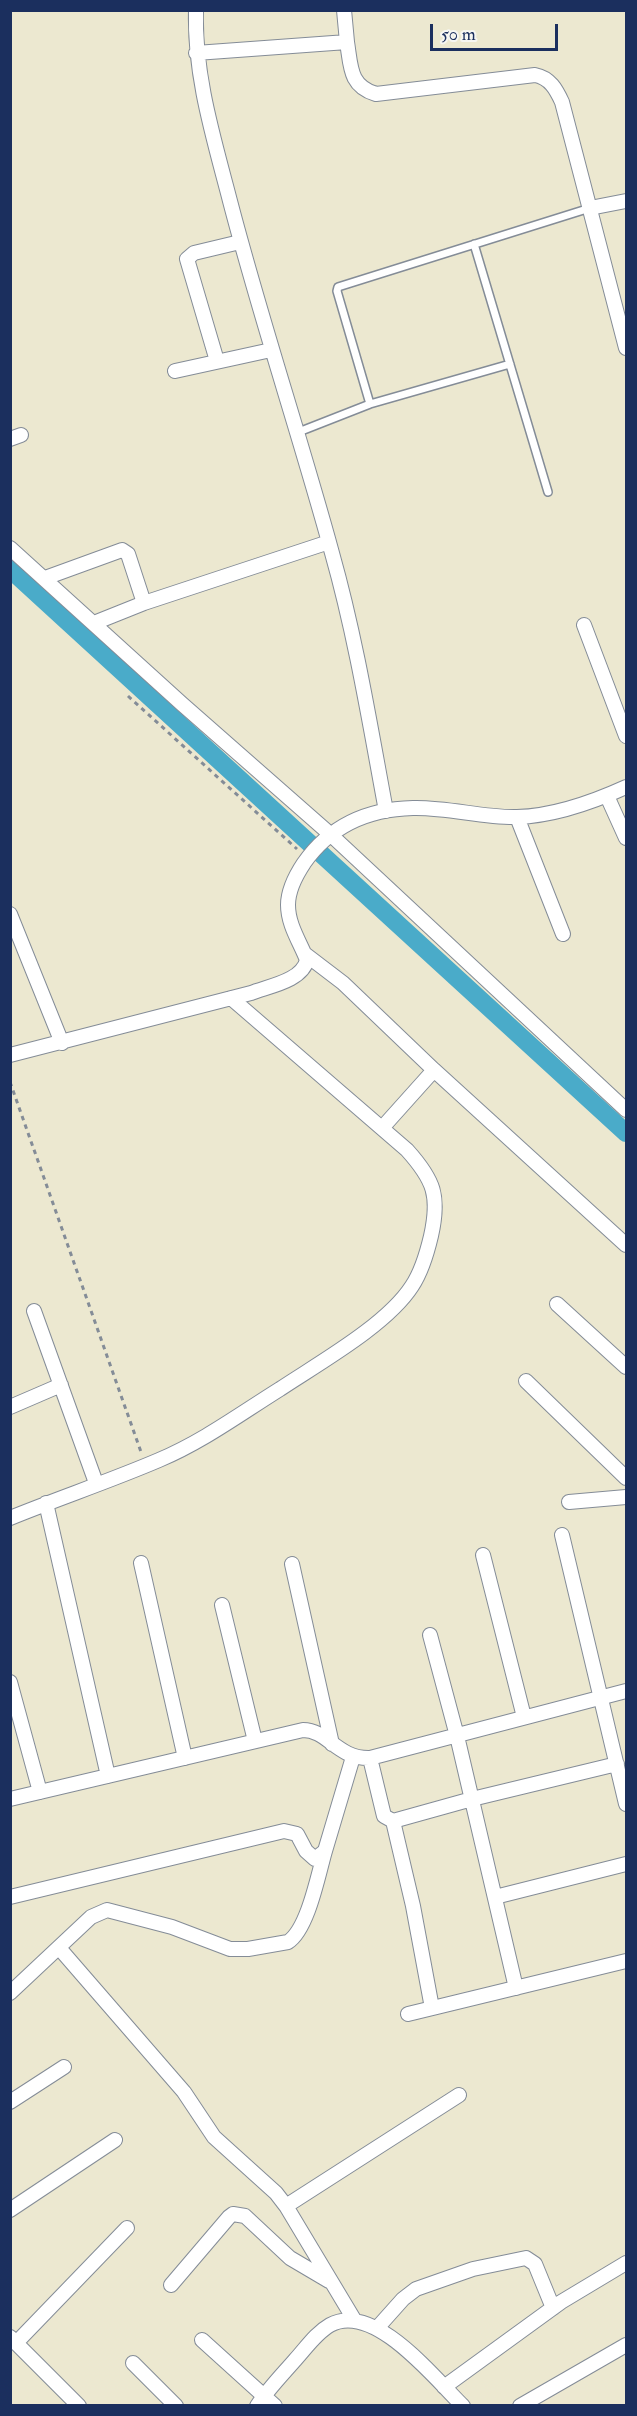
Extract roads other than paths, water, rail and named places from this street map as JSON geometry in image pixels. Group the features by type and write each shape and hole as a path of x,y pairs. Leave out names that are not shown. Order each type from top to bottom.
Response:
{"street":[{"path":"196,10 196,53 208,119 240,242 329,542 360,669 386,811"},
{"path":"344,10 347,42 357,84 365,91 376,94 535,75 544,77 551,83 562,102 627,348"},
{"path":"196,53 347,42"},
{"path":"590,208 627,201"},
{"path":"217,361 187,259 194,253 240,242"},
{"path":"175,371 271,350"},
{"path":"94,623 144,603 329,542"},
{"path":"10,548 94,623 318,846 627,1110"},
{"path":"45,578 122,550 128,554 144,603"},
{"path":"584,625 627,736"},
{"path":"10,1055 231,998 295,976 306,967 308,960 291,926 288,905 297,874 318,846 357,818 386,811 415,808 517,817 544,814 607,796 627,787"},
{"path":"607,796 627,838"},
{"path":"517,817 563,933"},
{"path":"10,914 62,1043"},
{"path":"305,954 343,983 434,1070 627,1245"},
{"path":"10,1518 146,1465 210,1434 375,1323 411,1288 420,1273 435,1216 435,1197 424,1168 407,1149 231,998"},
{"path":"382,1128 434,1070"},
{"path":"557,1304 627,1367"},
{"path":"34,1311 96,1484"},
{"path":"526,1381 627,1478"},
{"path":"10,1407 61,1385"},
{"path":"569,1502 627,1497"},
{"path":"46,1503 108,1776"},
{"path":"562,1535 627,1804"},
{"path":"483,1555 524,1717"},
{"path":"141,1563 184,1758"},
{"path":"292,1564 332,1744"},
{"path":"222,1605 255,1741"},
{"path":"430,1635 457,1736 516,1988"},
{"path":"10,1682 40,1792"},
{"path":"10,1799 310,1730 353,1757 370,1758 627,1691"},
{"path":"10,1993 92,1917 107,1910 171,1927 230,1949 248,1949 294,1939 302,1926 353,1757"},
{"path":"370,1758 384,1816 393,1821 472,1799 617,1764"},
{"path":"393,1821 413,1906 432,2008"},
{"path":"10,1897 284,1831 297,1834 306,1851 315,1858 325,1851"},
{"path":"495,1897 627,1864"},
{"path":"60,1949 184,2092 214,2137 276,2193 355,2321"},
{"path":"408,2014 627,1960"},
{"path":"10,2102 64,2067"},
{"path":"286,2206 459,2094"},
{"path":"10,2210 115,2140"},
{"path":"171,2285 233,2214 245,2216 290,2258 331,2282"},
{"path":"79,2406 13,2340 126,2228"},
{"path":"378,2327 403,2299 416,2289 473,2269 526,2258 535,2264 553,2308"},
{"path":"444,2387 553,2308 627,2263"},
{"path":"260,2400 318,2334 331,2324 355,2321 378,2327 394,2339 463,2406"},
{"path":"202,2340 260,2400 275,2406"},
{"path":"520,2406 627,2345"},
{"path":"133,2363 176,2406"}],"lane":[{"path":"370,404 337,288 340,285 590,208"},
{"path":"474,244 548,492"},
{"path":"296,433 370,404 510,364"}],"waterway":[{"path":"10,569 626,1133"}]}
